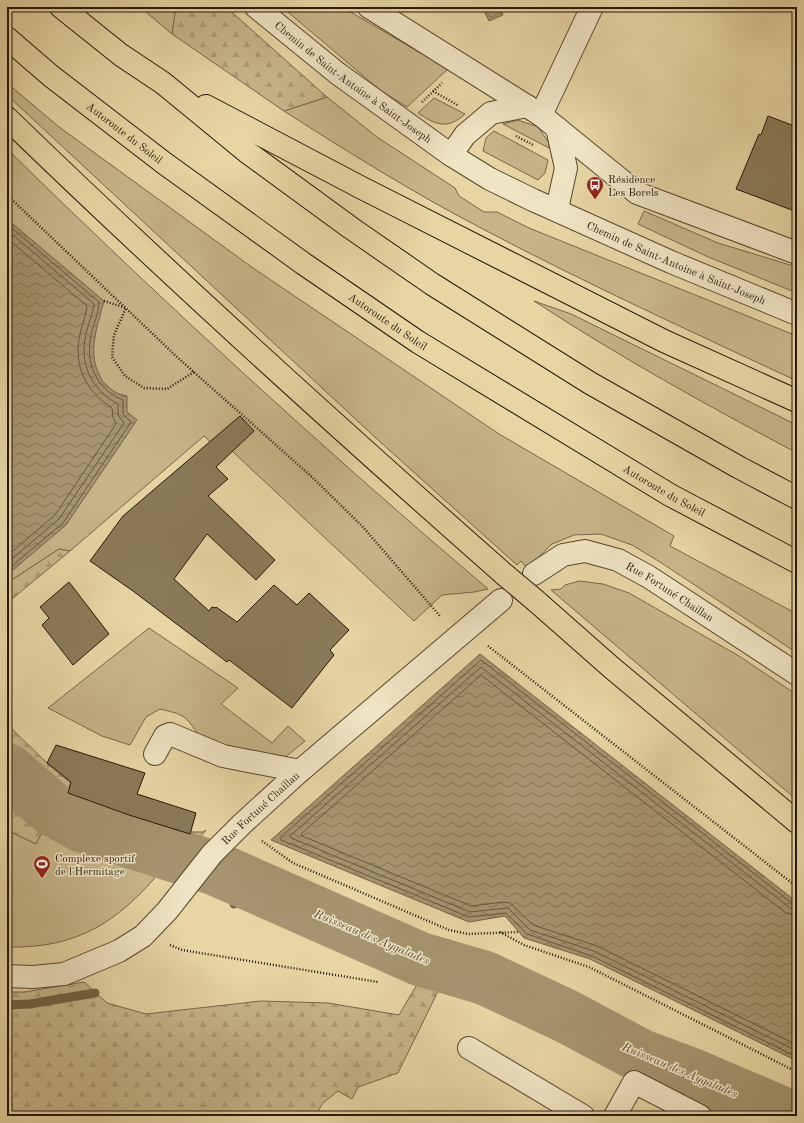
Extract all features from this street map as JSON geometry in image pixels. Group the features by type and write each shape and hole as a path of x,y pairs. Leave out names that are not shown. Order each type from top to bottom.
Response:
{"highway":[{"path":"61,7 121,55 163,83 247,152 351,228 432,284 590,383 727,461 797,498"},
{"name":"Autoroute du Soleil","path":"7,38 51,76 164,163 304,264 418,342 670,495 797,562"},
{"path":"163,83 362,188 657,337 797,401"},
{"path":"7,118 119,227 320,412 612,668 797,822"}],"street":[{"name":"Chemin de Saint-Antoine à Saint-Joseph","path":"256,7 337,73 451,155 490,179 671,262 797,314"},
{"path":"369,7 542,116 637,193 797,253"},
{"path":"557,209 566,168 542,116 592,7"},
{"path":"451,155 465,135 491,113 542,116"},
{"name":"Rue Fortuné Chaillan","path":"534,574 563,555 585,551 618,560 649,577 797,674"},
{"name":"Rue Fortuné Chaillan","path":"7,976 33,977 64,974 119,951 143,936 167,911 212,854 242,824 300,771 501,600"},
{"path":"155,754 165,736 170,734 222,756 300,771"},
{"path":"469,1048 583,1116"},
{"path":"615,1116 634,1082 700,1116"}],"path":[{"path":"433,91 460,106"},
{"path":"511,134 536,147"},
{"path":"7,195 194,372 312,477 362,526 430,606"},
{"path":"104,301 126,308"},
{"path":"126,308 114,335 112,357 125,376 144,388 167,389 194,372"},
{"path":"491,648 797,887"},
{"path":"242,824 278,854 293,863 450,930 468,934 519,932"},
{"path":"500,932 524,945 589,967 797,1072"},
{"path":"143,936 182,950 378,982"}],"green space":[{"path":"140,7 176,7 172,34"},
{"path":"176,7 226,7 327,97 284,111 172,34"},
{"path":"282,7 342,7 448,69 407,107 380,90"},
{"path":"7,83 59,127 253,268 499,434 674,536 670,546 797,614 797,653 632,545 601,534 574,535 552,544 527,568 521,561 517,565 378,440 7,95"},
{"path":"327,97 377,137 455,188 459,196 484,212 497,212 529,228 797,336 797,381 597,287 479,227 380,171 284,111"},
{"path":"434,98 465,114 453,122 442,124 436,123 418,113"},
{"path":"518,120 538,127 549,143 549,148 503,124"},
{"path":"494,131 548,160 545,173 538,180 483,151 486,138"},
{"path":"7,149 65,206 244,374 365,483 488,589 442,595 414,621 232,451 226,457 204,436 70,551 59,549 7,583"},
{"path":"644,211 718,243 797,267 797,293 706,256 638,224"},
{"path":"534,301 571,314 797,425 797,453 664,380"},
{"path":"59,549 70,551 7,603 7,583"},
{"path":"579,581 603,584 629,593 739,656 797,695 797,800 551,590 561,589 565,585"},
{"path":"149,628 238,688 221,704 272,743 288,726 305,741 283,759 243,751 224,746 202,737 184,717 176,713 160,709 146,717 130,745 102,736 48,708"},
{"path":"7,724 47,763 85,795 113,809 169,827 193,832 203,832 206,830 193,846 114,821 57,793 25,769 7,748"},
{"path":"7,782 49,818 36,844 7,830"},
{"path":"49,818 74,832 164,867 131,903 114,917 96,928 76,937 55,943 7,947 7,830 36,844"},
{"path":"423,974 444,979 398,1073 358,1087 352,1099 338,1091 323,1103 315,1116 7,1116 7,992 24,992 84,982 107,1003 146,1014 261,1001 328,1003 399,1015"}],"water":[{"path":"482,7 500,7 503,15 489,21"},
{"path":"7,219 104,301 94,341 97,370 107,386 119,394 127,396 127,412 137,420 66,525 7,575"},
{"path":"480,654 797,902 797,1061 590,959 524,938 505,916 469,922 271,840"}],"building":[{"path":"768,116 797,127 797,212 736,189 759,134 761,135"},
{"path":"240,416 254,431 216,467 228,479 208,496 275,560 256,580 207,534 174,579 209,611 212,607 216,607 237,622 274,585 297,605 309,593 349,630 330,650 334,655 292,708 229,660 227,662 133,591 90,561 123,516"},
{"path":"69,582 109,634 73,665 42,625 49,618 40,607"},
{"path":"56,745 145,773 137,794 196,813 190,834 129,815 68,793 71,782 47,763"}],"waterway":[{"name":"Ruisseau des Aygalades","path":"7,770 52,809 83,826 214,868 420,959 485,978 566,1016 641,1056 692,1075 788,1116"},
{"path":"234,904 259,888"},
{"path":"7,1005 30,1004 95,993"}],"place":[{"name":"Résidence Les Borels","path":"595,200"},
{"name":"Complexe sportif de l'Hermitage","path":"42,879"}]}
